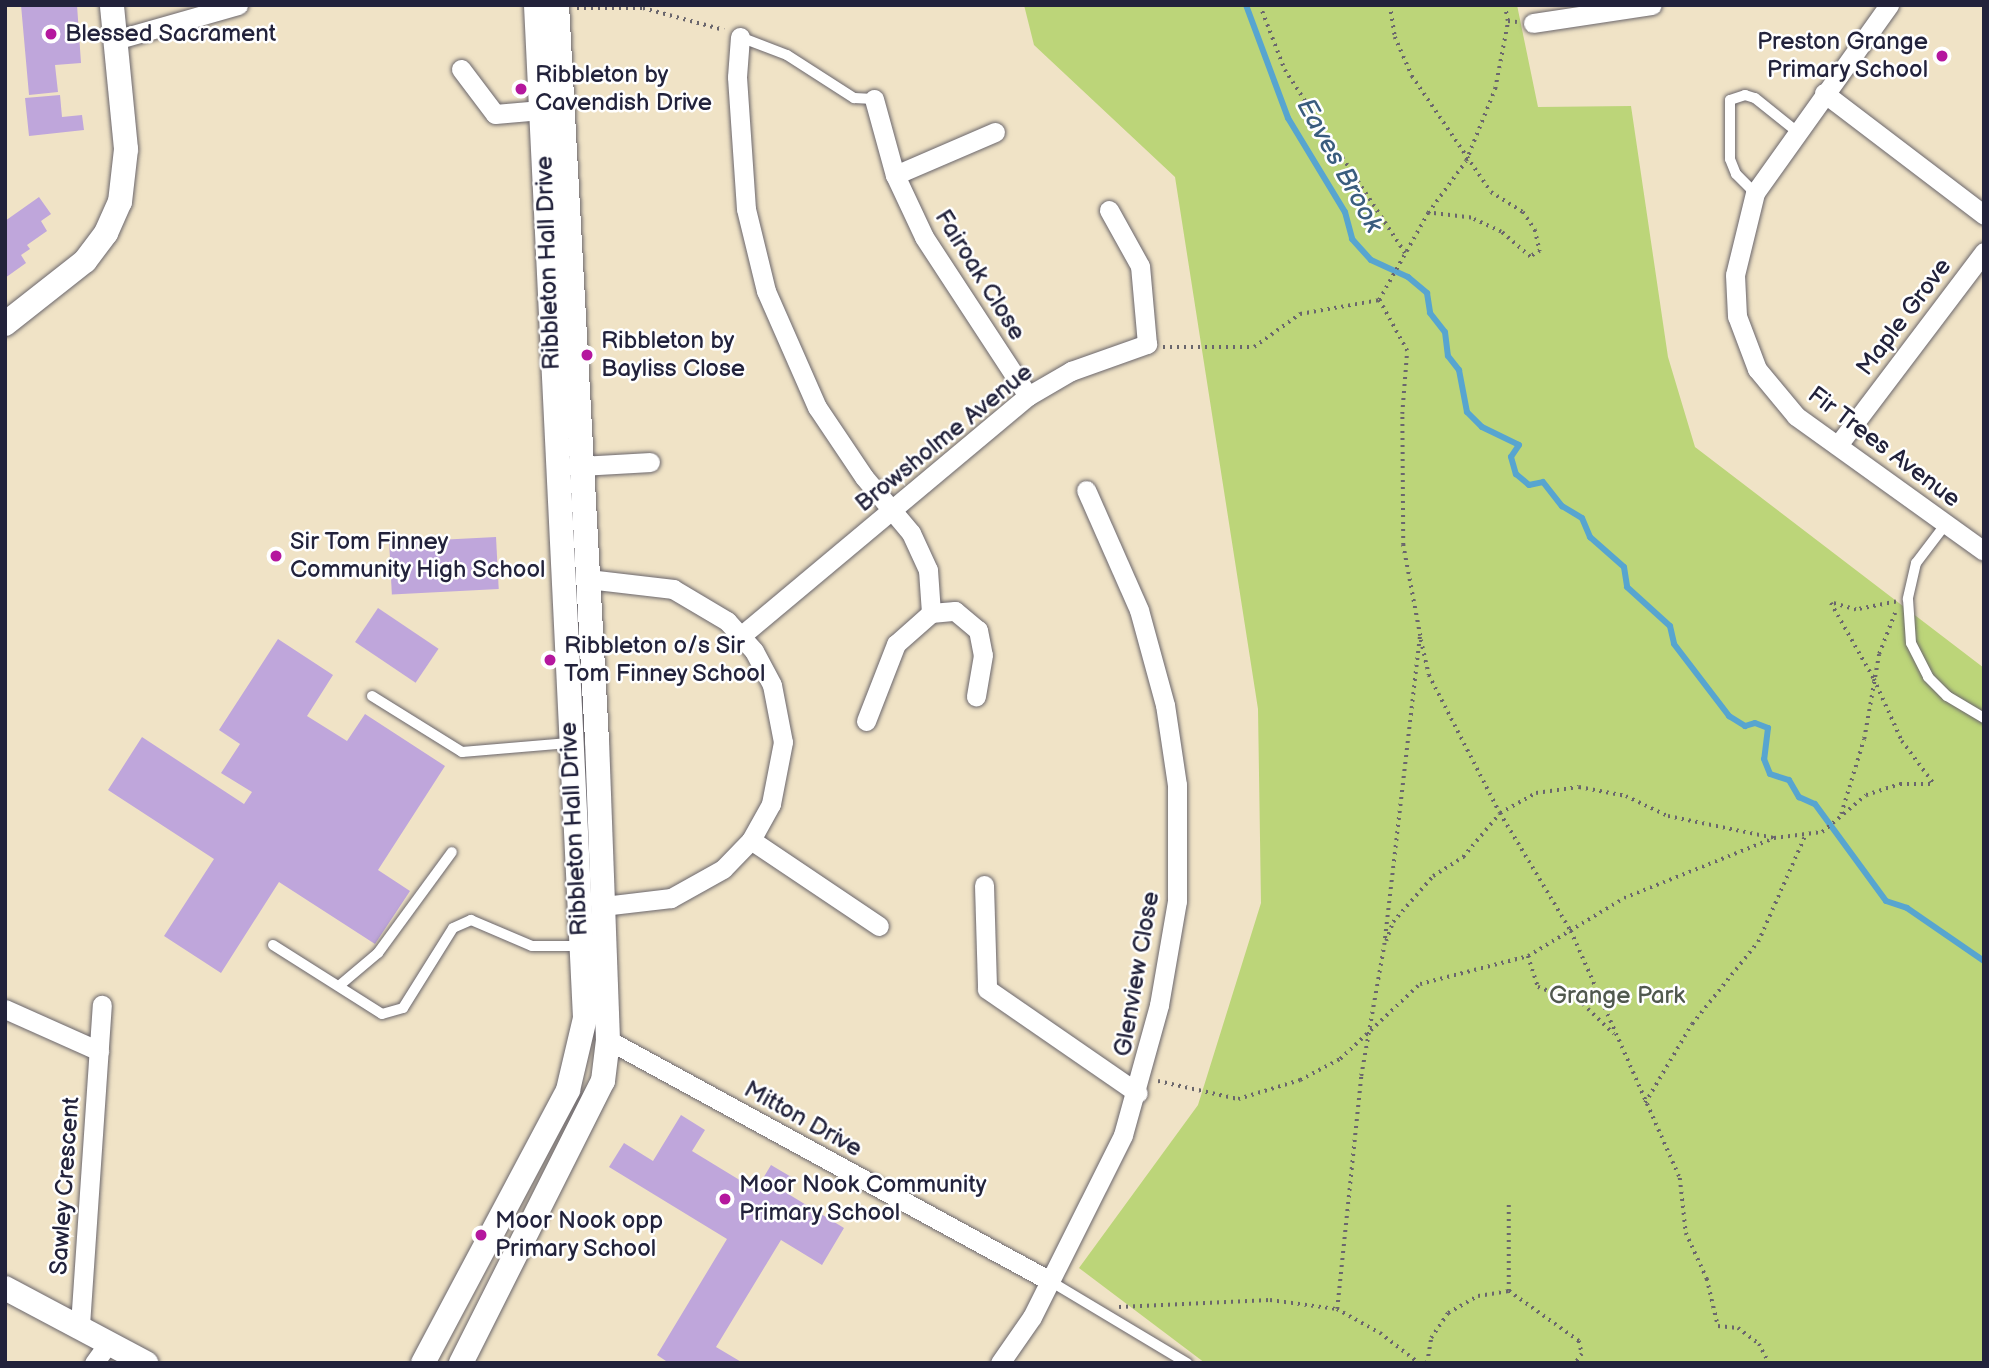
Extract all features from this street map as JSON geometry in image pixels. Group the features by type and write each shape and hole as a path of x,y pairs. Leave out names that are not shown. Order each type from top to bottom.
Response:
{"street":[{"path":"5,324 66,279 96,247 114,218 126,167 112,5"},
{"path":"115,40 238,5"},
{"path":"1533,23 1652,5"},
{"name":"Fir Trees Avenue","path":"1889,5 1796,131 1755,193 1735,275 1737,316 1757,369 1796,416 1984,551"},
{"name":"Ribbleton Hall Drive","path":"423,1363 568,1090 582,1039 580,946 592,907 597,741 581,466 554,149 541,110 550,6"},
{"name":"Ribbleton Hall Drive","path":"461,1363 603,1082 608,1040 569,743 562,580 550,6"},
{"path":"740,37 737,77 746,209 766,291 817,407 891,510 911,533 928,570 932,613"},
{"path":"461,69 495,114 541,110"},
{"path":"1824,93 1984,215"},
{"name":"Fairoak Close","path":"874,99 895,175 924,237 1028,396"},
{"path":"895,175 995,132"},
{"path":"1109,210 1140,266 1147,344"},
{"name":"Maple Grove","path":"1838,446 1984,252"},
{"name":"Browsholme Avenue","path":"742,635 1028,396 1071,371 1147,344"},
{"path":"581,466 650,462"},
{"name":"Glenview Close","path":"1000,1363 1032,1317 1123,1135 1140,1084 1173,936 1180,866 1177,785 1165,705 1139,610 1086,491"},
{"path":"562,580 588,579 673,589 710,608 742,635 772,685 783,742 771,804 751,840 723,869 690,890 651,903 592,907"},
{"path":"866,721 896,644 932,613 955,611 978,630 983,646 976,696"},
{"path":"569,743 597,741"},
{"path":"751,840 879,926"},
{"path":"984,885 987,989 1140,1084"},
{"name":"Sawley Crescent","path":"80,1325 102,1005"},
{"path":"5,1009 99,1051"},
{"path":"582,1039 608,1040"},
{"name":"Mitton Drive","path":"608,1040 1050,1281"},
{"path":"5,1288 80,1325 146,1363"},
{"path":"94,1363 109,1342"}],"lane":[{"path":"740,37 787,55 854,98 874,99"},
{"path":"1755,193 1744,185 1730,159 1730,100 1745,95 1755,98 1796,131"},
{"path":"1945,525 1916,563 1908,599 1911,643 1928,677 1947,695 1984,718"},
{"path":"372,696 462,752 569,743"},
{"path":"340,985 378,953 452,852"},
{"path":"273,945 382,1014 403,1008 453,928 471,920 532,946 580,946"},
{"path":"1050,1281 1093,1310 1187,1363"}],"path":[{"path":"1260,5 1285,70 1405,253"},
{"path":"1390,5 1407,66 1466,162 1491,192 1523,212 1535,230 1539,251 1530,257 1501,232 1471,218 1428,213"},
{"path":"1379,300 1428,213 1466,162 1495,89 1508,21 1505,5"},
{"path":"550,6 643,9 740,37"},
{"path":"1508,21 1533,23"},
{"path":"1147,344 1172,348 1254,347 1300,314 1379,300"},
{"path":"1379,300 1407,351 1402,534 1429,675 1500,813 1571,931 1680,1178 1686,1233 1707,1279 1718,1326 1738,1328 1759,1344 1769,1363"},
{"path":"1384,944 1394,922 1433,876 1463,857 1500,813 1536,793 1579,787 1626,796 1668,816 1774,838 1822,832 1841,814 1877,791 1900,784 1934,784 1902,741 1874,679 1831,603 1856,610 1908,599"},
{"path":"1841,814 1864,739 1874,679 1890,618 1908,599"},
{"path":"1337,1309 1367,1034 1384,944 1420,636"},
{"path":"1645,1103 1692,1024 1758,942 1805,836"},
{"path":"1140,1084 1238,1099 1300,1080 1340,1059 1420,984 1528,956 1624,898 1774,838"},
{"path":"1528,956 1538,987 1583,1004 1616,1035"},
{"path":"1509,1205 1509,1291"},
{"path":"1427,1363 1431,1338 1448,1313 1478,1296 1509,1291 1579,1341 1582,1354 1576,1363"},
{"path":"1093,1310 1270,1300 1337,1309 1380,1333 1419,1363"}],"green space":[{"name":"Grange Park","path":"1024,5 1517,5 1538,107 1631,106 1668,357 1695,447 1984,668 1984,1363 1205,1363 1079,1268 1198,1105 1261,903 1258,709 1175,177 1034,45"}],"building":[{"name":"Blessed Sacrament","path":"21,5 77,5 81,63 55,65 58,92 29,95"},
{"path":"60,95 62,117 82,115 84,130 29,136 25,98"},
{"path":"39,197 51,214 41,221 47,231 27,245 30,249 21,255 26,263 5,278 5,221"},
{"path":"496,537 499,589 392,595 389,543"},
{"path":"378,608 439,649 416,683 355,642"},
{"path":"278,639 333,675 307,716 347,741 365,714 445,766 378,870 410,891 375,944 279,882 221,973 164,936 214,859 108,790 142,737 244,804 252,792 221,773 240,744 219,730"},
{"path":"681,1115 705,1130 692,1151 756,1190 771,1165 793,1178 785,1192 844,1228 822,1265 781,1240 716,1347 743,1363 669,1363 657,1355 727,1239 609,1167 624,1143 653,1161"}],"waterway":[{"name":"Eaves Brook","path":"1246,5 1288,118 1345,212 1352,239 1371,260 1408,277 1427,293 1430,313 1445,332 1448,356 1459,370 1467,412 1482,427 1519,445 1511,457 1516,474 1529,485 1543,482 1562,506 1582,518 1590,537 1624,567 1627,587 1670,626 1674,644 1729,716 1745,726 1755,723 1768,728 1764,759 1770,774 1789,780 1799,797 1815,804 1886,901 1907,908 1984,961"}],"place":[{"name":"Blessed Sacrament","path":"51,34"},
{"name":"Preston Grange Primary School","path":"1942,56"},
{"name":"Ribbleton by Cavendish Drive","path":"521,89"},
{"name":"Ribbleton by Bayliss Close","path":"587,355"},
{"name":"Sir Tom Finney Community High School","path":"276,556"},
{"name":"Ribbleton o/s Sir Tom Finney School","path":"550,660"},
{"name":"Moor Nook Community Primary School","path":"725,1199"},
{"name":"Moor Nook opp Primary School","path":"481,1235"}]}
